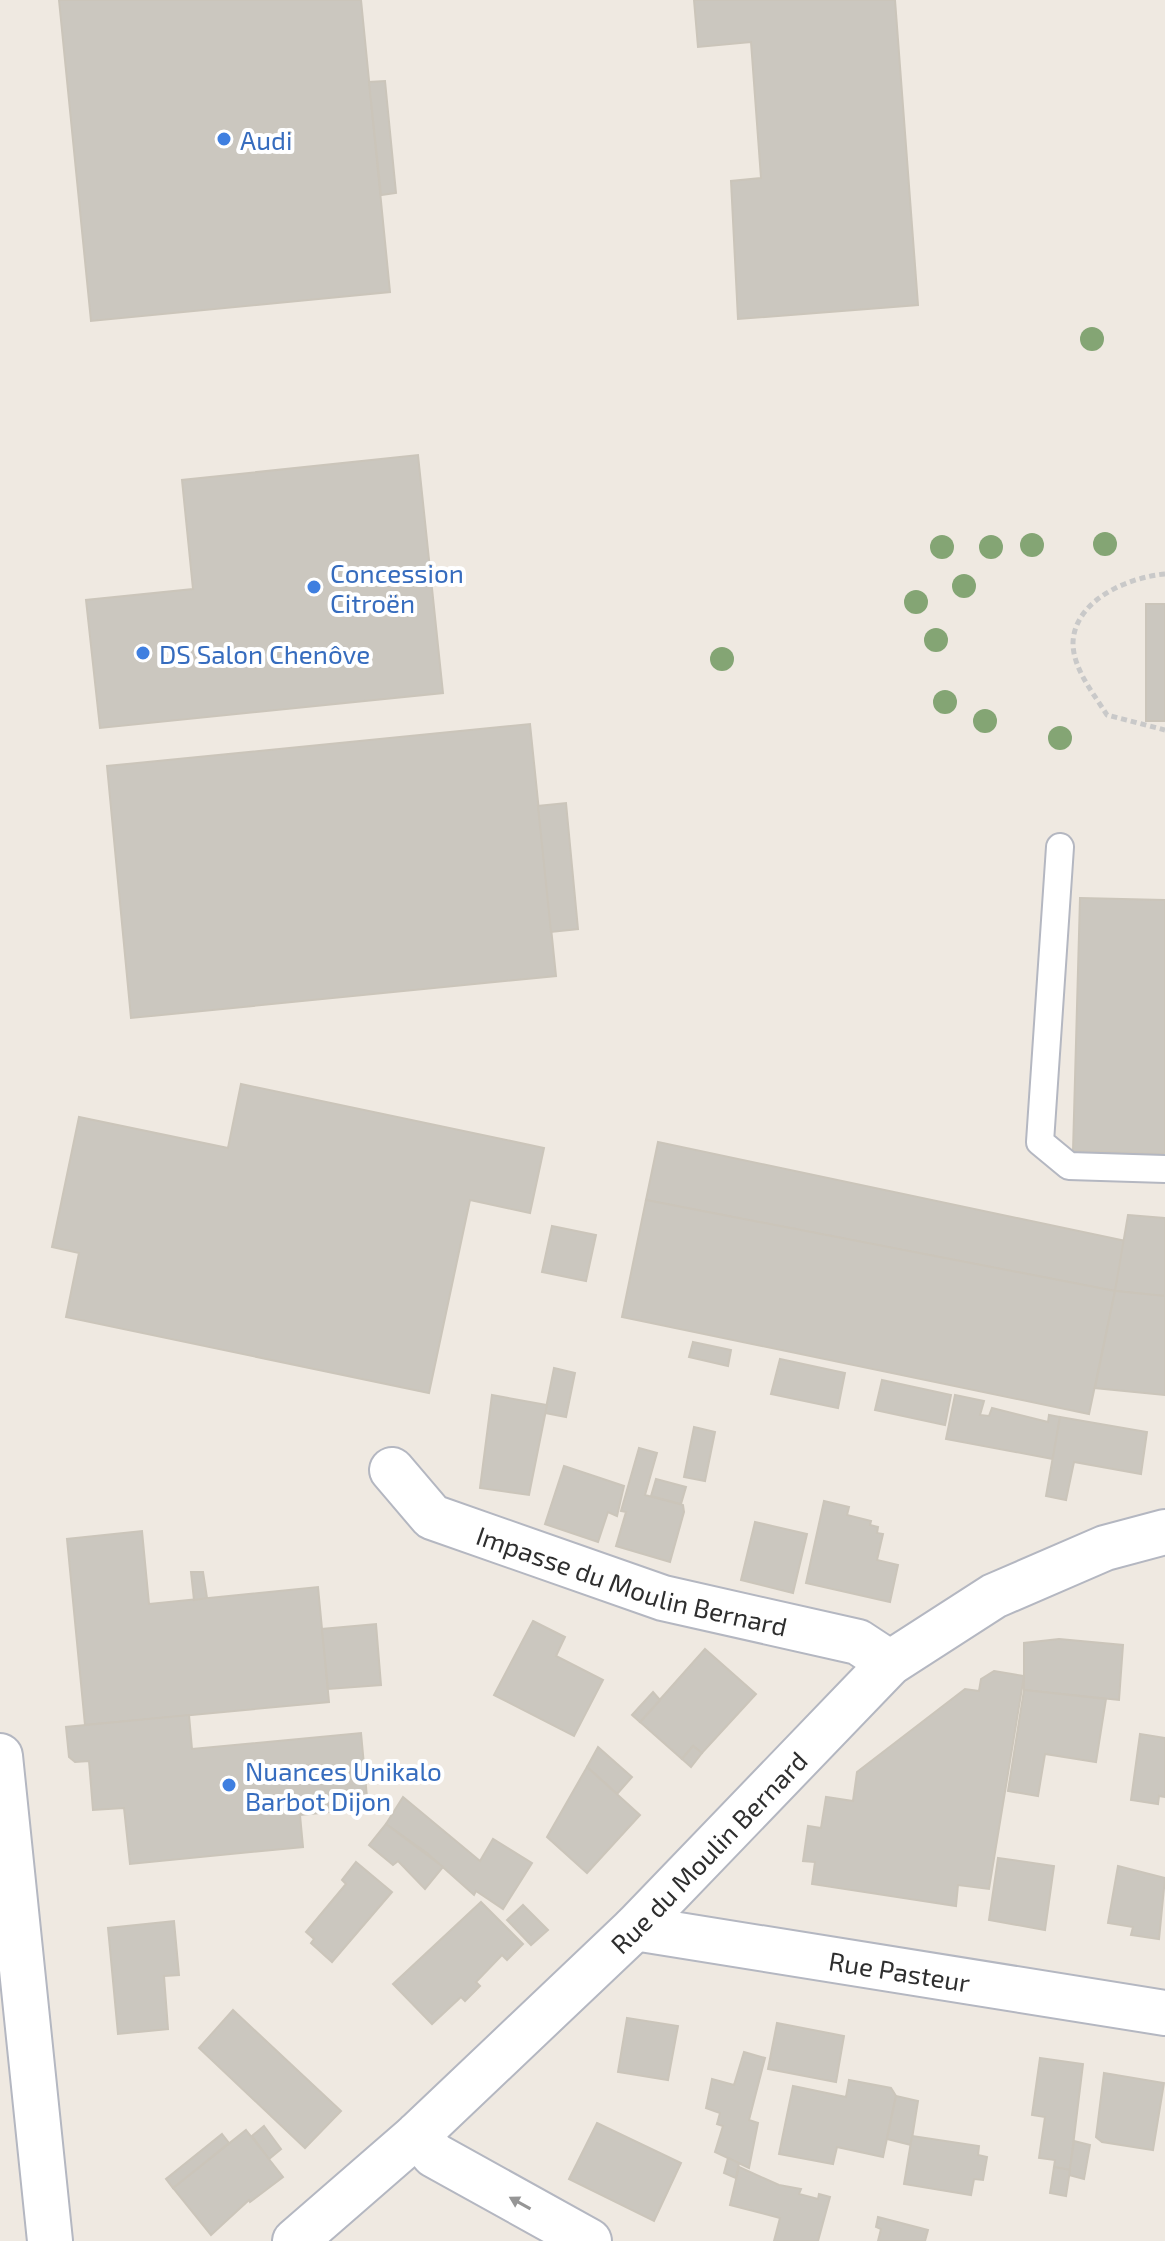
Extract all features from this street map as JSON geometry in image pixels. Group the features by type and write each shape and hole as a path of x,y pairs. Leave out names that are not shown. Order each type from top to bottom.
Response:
{"street":[{"name":"Impasse du Moulin Bernard","path":"392,1470 432,1517 663,1598 858,1642 890,1663"},
{"name":"Rue du Moulin Bernard","path":"295,2241 417,2135 635,1928 890,1663 994,1596 1105,1548 1165,1532"},
{"path":"0,1756 50,2241"},
{"name":"Rue Pasteur","path":"635,1928 1165,2013"},
{"path":"417,2135 434,2155 589,2241"}],"lane":[{"path":"1060,847 1040,1142 1069,1166 1165,1169"}],"path":[{"path":"1165,574 1147,575 1097,599 1077,625 1073,644 1082,675 1107,715 1165,730"}],"building":[{"name":"Audi","path":"59,0 361,0 390,292 91,321"},
{"path":"694,0 895,0 918,305 738,319 731,181 761,178 751,42 698,47"},
{"path":"385,81 396,193 381,195 369,82"},
{"path":"418,455 443,693 100,728 86,600 193,589 182,480"},
{"path":"1146,604 1165,604 1165,721 1146,721"},
{"path":"530,724 556,976 131,1018 107,766"},
{"path":"566,803 578,929 551,932 538,806"},
{"path":"1080,898 1165,900 1165,1154 1073,1151"},
{"path":"241,1084 544,1148 530,1213 470,1200 429,1393 66,1317 79,1253 52,1247 79,1117 228,1148"},
{"path":"658,1142 1126,1241 1115,1291 646,1200"},
{"path":"646,1200 1115,1291 1089,1414 622,1317"},
{"path":"1128,1215 1165,1218 1165,1296 1115,1291"},
{"path":"552,1226 596,1235 586,1281 542,1272"},
{"path":"1115,1291 1165,1296 1165,1395 1095,1388"},
{"path":"693,1342 731,1350 728,1366 689,1357"},
{"path":"780,1359 845,1373 838,1408 771,1394"},
{"path":"554,1368 575,1373 566,1417 545,1413"},
{"path":"882,1380 951,1395 945,1425 875,1410"},
{"path":"492,1395 547,1405 529,1495 480,1488"},
{"path":"955,1395 984,1401 980,1415 989,1416 992,1408 1048,1422 1049,1415 1060,1417 1053,1459 946,1439"},
{"path":"1060,1417 1147,1432 1141,1474 1074,1462 1066,1500 1046,1496"},
{"path":"694,1427 715,1432 705,1481 684,1477"},
{"path":"639,1448 657,1453 645,1495 683,1505 684,1512 670,1562 616,1546 626,1512 621,1511"},
{"path":"564,1466 624,1486 617,1516 608,1512 598,1542 545,1524"},
{"path":"656,1479 686,1487 681,1504 651,1496"},
{"path":"824,1501 849,1507 847,1515 871,1521 870,1525 878,1527 877,1533 883,1534 877,1560 898,1565 890,1602 806,1583"},
{"path":"755,1522 807,1534 793,1593 741,1580"},
{"path":"142,1531 149,1604 318,1587 329,1702 85,1725 67,1539"},
{"path":"191,1572 203,1572 207,1598 194,1600"},
{"path":"533,1621 565,1637 556,1656 603,1680 574,1736 494,1695"},
{"path":"376,1624 381,1685 328,1689 322,1629"},
{"path":"1059,1639 1123,1645 1119,1700 1024,1690 1024,1643"},
{"path":"705,1649 756,1694 702,1753 693,1746 682,1759 640,1722"},
{"path":"994,1671 1024,1676 989,1889 958,1885 956,1906 812,1884 815,1862 803,1861 808,1826 821,1828 826,1797 853,1801 857,1772 965,1689 979,1691 981,1679"},
{"path":"1024,1690 1106,1699 1096,1762 1045,1754 1038,1796 1008,1791"},
{"path":"653,1692 660,1700 640,1722 632,1715"},
{"name":"Nuances Unikalo Barbot Dijon","path":"189,1715 192,1749 361,1733 368,1808 300,1815 303,1847 130,1864 124,1808 93,1810 89,1761 75,1762 69,1757 66,1727"},
{"path":"1140,1734 1165,1738 1165,1797 1159,1796 1158,1804 1131,1800"},
{"path":"693,1746 702,1753 691,1767 682,1759"},
{"path":"598,1747 632,1777 617,1794 587,1767"},
{"path":"587,1767 640,1815 587,1873 547,1837"},
{"path":"403,1797 480,1861 493,1839 532,1863 503,1909 476,1891 474,1895 427,1853 386,1824"},
{"path":"386,1824 443,1867 425,1889 398,1861 393,1865 369,1845"},
{"path":"998,1858 1054,1866 1045,1930 989,1920"},
{"path":"356,1862 392,1892 332,1962 311,1943 314,1939 306,1932 346,1884 342,1880"},
{"path":"1118,1866 1165,1878 1159,1939 1131,1935 1133,1927 1108,1923"},
{"path":"481,1902 523,1944 507,1960 502,1955 476,1982 480,1986 465,2001 461,1997 432,2024 393,1984"},
{"path":"523,1905 548,1930 531,1945 507,1920"},
{"path":"174,1921 179,1975 164,1976 168,2029 118,2034 108,1928"},
{"path":"233,2010 341,2111 305,2148 199,2048"},
{"path":"627,2018 678,2026 668,2080 618,2072"},
{"path":"777,2023 844,2036 836,2082 768,2069"},
{"path":"744,2052 765,2058 749,2120 758,2123 749,2168 715,2152 723,2126 717,2124 720,2113 706,2108 712,2079 734,2085"},
{"path":"1040,2058 1083,2064 1070,2170 1054,2167 1055,2160 1039,2158 1045,2117 1032,2115"},
{"path":"1104,2073 1164,2083 1153,2150 1102,2142 1096,2137"},
{"path":"849,2080 891,2088 896,2096 883,2157 837,2147 833,2164 779,2154 793,2086 846,2097"},
{"path":"896,2096 918,2101 911,2145 887,2139"},
{"path":"597,2123 681,2163 654,2221 569,2179"},
{"path":"264,2126 281,2149 269,2159 252,2136"},
{"path":"246,2130 283,2177 249,2200 211,2235 173,2188"},
{"path":"222,2134 229,2143 173,2188 166,2179"},
{"path":"912,2136 979,2146 978,2155 987,2157 983,2180 974,2179 971,2195 904,2184"},
{"path":"1074,2141 1090,2145 1084,2179 1069,2175"},
{"path":"728,2158 739,2163 736,2178 724,2173"},
{"path":"739,2167 779,2185 801,2189 799,2194 818,2199 819,2194 830,2197 818,2241 774,2241 780,2218 730,2205"},
{"path":"1054,2167 1070,2170 1066,2196 1050,2193"},
{"path":"878,2217 928,2230 925,2241 878,2241 881,2229 876,2227"}],"place":[{"name":"Audi","path":"224,139"},
{"name":"Concession Citroën","path":"314,587"},
{"name":"DS Salon Chenôve","path":"143,653"},
{"name":"Nuances Unikalo Barbot Dijon","path":"229,1785"}]}
